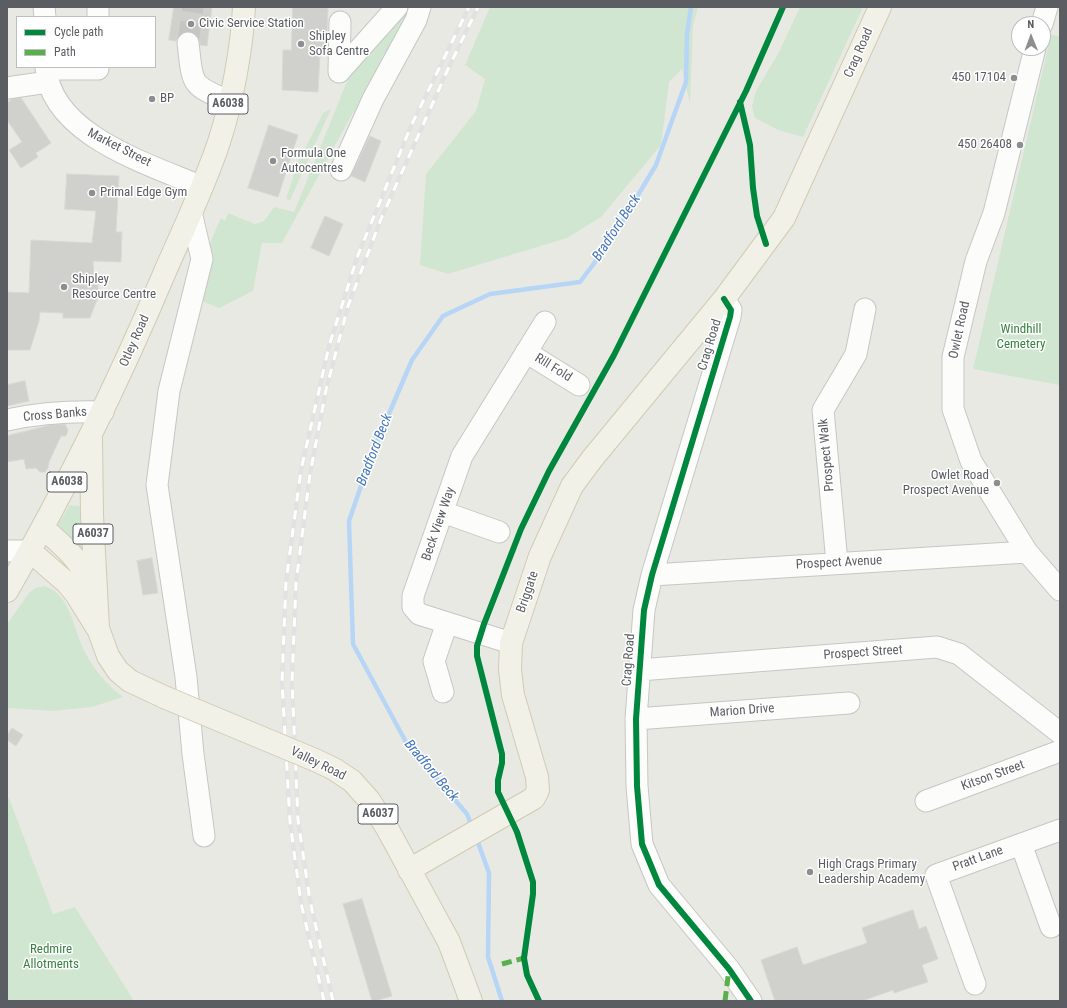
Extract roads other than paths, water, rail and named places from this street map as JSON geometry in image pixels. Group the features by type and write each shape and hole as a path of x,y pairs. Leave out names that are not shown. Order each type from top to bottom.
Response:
{"main road":[{"name":"Otley Road","path":"7,591 43,528 91,437 202,187 219,140 234,80 244,7"},
{"name":"Crag Road","path":"724,299 784,218 880,7"},
{"name":"Briggate","path":"409,870 534,798 538,790 537,777 513,695 510,670 511,643 540,556 572,486 606,442 724,299"},
{"name":"Valley Road","path":"91,437 99,631"},
{"name":"Valley Road","path":"43,528 79,561 88,574 97,596"},
{"name":"Valley Road","path":"30,551 66,583 76,594 99,631 108,656 118,671 130,681 164,697 334,768 352,781 369,800 449,942 471,1001"}],"street":[{"path":"340,22 339,72 397,7"},
{"path":"341,170 373,99 418,13"},
{"path":"188,43 192,79 203,90 229,101"},
{"name":"Owlet Road","path":"1034,56 994,213 976,261 953,357 953,409 971,461 1027,552 1060,590"},
{"path":"7,88 47,73 98,68"},
{"name":"Market Street","path":"47,73 64,112 88,134 113,148 202,187"},
{"path":"191,212 202,259 169,391 157,485 186,677 193,754 204,836"},
{"name":"Crag Road","path":"724,299 731,310 730,316 652,575 644,610 636,719 637,786 642,844 659,885 729,969 751,1001"},
{"name":"Prospect Walk","path":"837,563 823,410 856,354 865,309"},
{"name":"Beck View Way","path":"511,643 419,614 413,608 413,596 462,456 545,322"},
{"name":"Rill Fold","path":"526,352 579,385"},
{"name":"Cross Banks","path":"7,420 37,413 70,411 103,412"},
{"path":"443,512 499,532"},
{"path":"7,551 30,551"},
{"name":"Prospect Avenue","path":"652,575 1027,552"},
{"path":"443,692 434,661 447,623"},
{"name":"Prospect Street","path":"639,670 937,647 959,654 1060,733"},
{"name":"Marion Drive","path":"636,719 849,704"},
{"name":"Kitson Street","path":"926,801 1060,751"},
{"name":"Pratt Lane","path":"975,984 936,874 1060,830"},
{"name":"Pratt Lane","path":"1021,844 1051,927"}],"waterway":[{"name":"Bradford Beck","path":"472,827 467,814 407,744 353,644 349,521 373,451 412,360 443,316 490,294 580,282 610,242 656,165 686,82 687,34 691,7"},
{"name":"Bradford Beck","path":"476,837 489,873 488,957 502,1001"}],"tunnel":[{"path":"188,43 193,7"}],"railway":[{"path":"324,1001 301,903 290,822 282,682 286,582 301,470 329,346 358,255 411,126 469,7"},
{"path":"333,1001 310,901 298,820 292,682 296,583 310,474 326,390 348,306 381,219 448,69 478,7"}],"place":[{"name":"Civic Service Station","path":"191,24"},
{"name":"Shipley Sofa Centre","path":"301,44"},
{"name":"450 17104","path":"1014,78"},
{"name":"BP","path":"152,99"},
{"name":"450 26408","path":"1020,145"},
{"name":"Formula One Autocentres","path":"273,161"},
{"name":"Primal Edge Gym","path":"92,193"},
{"name":"Shipley Resource Centre","path":"64,287"},
{"name":"Owlet Road Prospect Avenue","path":"997,483"},
{"name":"High Crags Primary Leadership Academy","path":"810,872"}],"park label":[{"name":"Windhill Cemetery","path":"1021,338"},
{"name":"Redmire Allotments","path":"51,958"}]}
